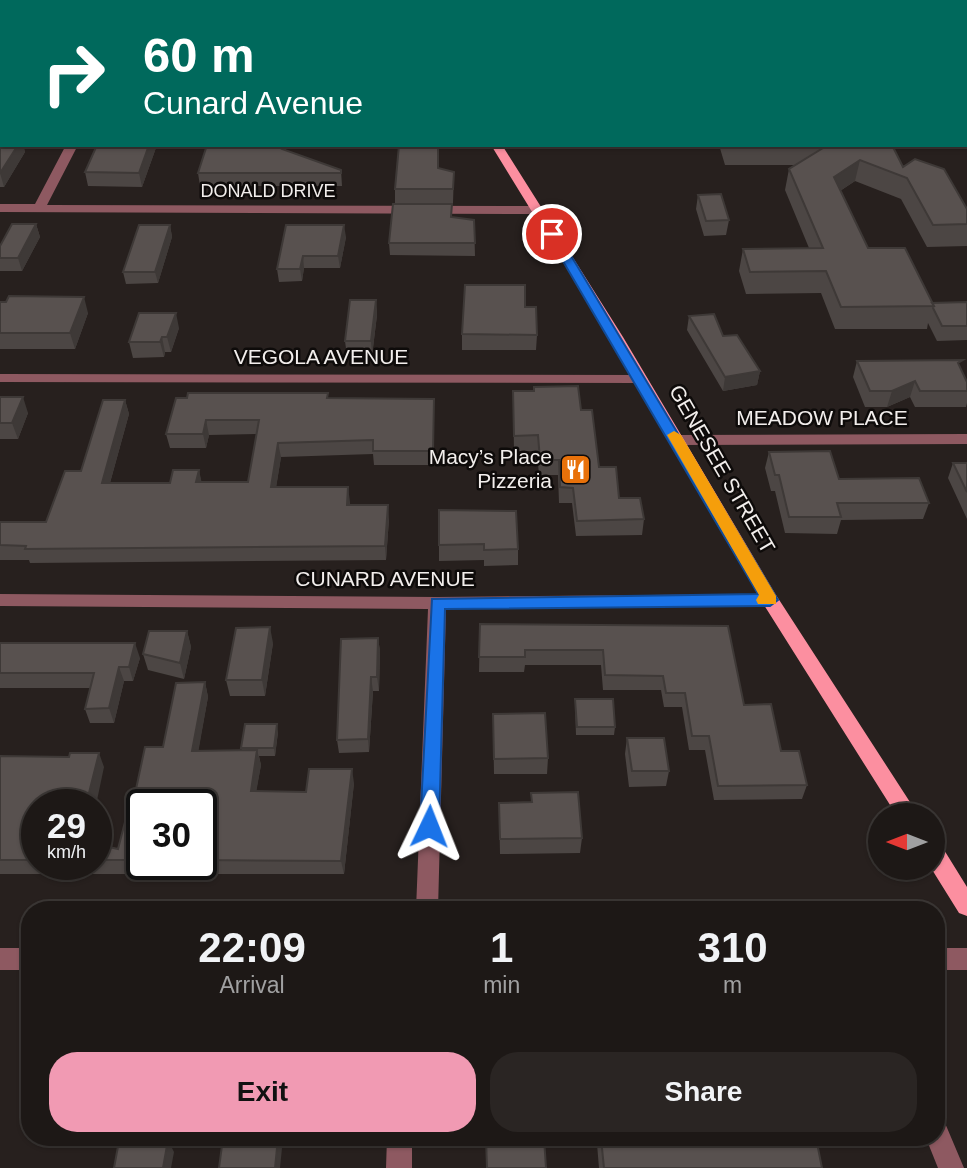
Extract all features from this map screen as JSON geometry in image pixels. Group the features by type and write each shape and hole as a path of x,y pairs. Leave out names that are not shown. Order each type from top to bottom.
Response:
{"main road":[{"name":"GENESEE STREET","path":"497,147 641,379 770,600 901,803"},
{"path":"945,871 967,906"}],"street":[{"path":"39,208 71,147"},
{"name":"DONALD DRIVE","path":"0,208 536,209"},
{"name":"VEGOLA AVENUE","path":"0,377 641,379"},
{"name":"MEADOW PLACE","path":"677,440 967,439"},
{"name":"CUNARD AVENUE","path":"0,600 437,603 770,600"},
{"path":"427,901 437,603"},
{"path":"0,959 21,959"},
{"path":"945,959 967,959"},
{"path":"399,1168 400,1146"},
{"path":"942,1146 951,1168"}],"building":[{"path":"0,147 17,147 0,173"},
{"path":"96,147 148,147 139,173 85,172"},
{"path":"206,147 283,147 282,149 341,170 341,173 198,173"},
{"path":"399,147 438,147 438,168 454,172 453,189 395,189"},
{"path":"825,147 893,147 903,167 915,159 944,169 967,209 967,224 933,225 907,178 860,160 834,177 868,248 905,248 934,306 841,307 826,271 750,272 743,249 823,248 789,169"},
{"path":"721,194 729,220 706,221 698,195"},
{"path":"393,204 452,204 451,217 474,220 475,243 389,243"},
{"path":"12,224 36,224 18,258 0,258 0,246"},
{"path":"139,225 170,225 155,272 123,272"},
{"path":"286,225 344,225 338,256 303,256 300,269 277,269"},
{"path":"465,285 525,285 525,307 536,307 537,335 462,334"},
{"path":"9,296 84,297 70,333 0,333 0,302 6,302"},
{"path":"350,300 376,300 371,341 345,341"},
{"path":"967,302 967,326 942,326 932,303"},
{"path":"139,313 176,313 167,337 162,337 160,342 129,342"},
{"path":"714,314 723,336 737,335 760,371 725,377 689,316"},
{"path":"963,360 958,363 967,382 967,391 920,391 915,381 892,391 870,391 857,361"},
{"path":"578,386 581,410 592,410 599,467 616,467 619,498 640,498 644,519 577,521 573,488 560,487 559,460 540,460 538,435 514,436 513,391 534,391 534,387"},
{"path":"188,393 328,393 327,398 434,399 433,451 373,451 373,440 278,443 271,487 348,487 347,505 388,505 385,546 25,549 26,546 0,545 0,522 46,522 65,471 81,471 103,400 125,400 102,483 170,483 173,470 199,470 196,482 248,482 259,420 206,420 203,434 166,434 176,398 187,398"},
{"path":"0,397 23,397 12,423 0,423"},
{"path":"830,451 839,479 919,478 929,503 837,503 841,517 789,517 779,475 775,475 769,452"},
{"path":"953,463 967,463 967,492"},
{"path":"439,510 516,511 518,549 484,550 484,544 439,545"},
{"path":"480,624 728,626 744,705 771,704 781,751 799,751 807,785 718,786 709,736 692,736 685,693 666,693 663,676 605,675 603,650 525,650 525,657 479,657"},
{"path":"270,627 262,680 226,680 236,628"},
{"path":"149,631 187,631 180,663 143,654"},
{"path":"378,638 377,677 371,677 368,739 337,740 341,639"},
{"path":"0,643 135,643 129,667 119,667 109,708 85,709 94,673 0,673"},
{"path":"205,682 192,751 257,750 251,791 306,792 309,769 352,769 341,861 217,860 217,789 136,789 145,747 163,747 176,683"},
{"path":"575,699 613,699 615,727 577,727"},
{"path":"545,713 548,758 494,759 493,714"},
{"path":"245,724 277,724 274,748 241,748"},
{"path":"627,738 664,738 669,771 632,771"},
{"path":"70,753 99,753 90,789 21,789 21,860 0,860 0,756 69,757"},
{"path":"578,792 582,838 500,839 499,803 532,802 531,793"},
{"path":"125,822 126,860 112,860 112,848 118,849"},
{"path":"118,1146 167,1146 163,1168 114,1168"},
{"path":"222,1146 277,1146 275,1168 219,1168"},
{"path":"486,1146 545,1146 546,1168 487,1168"},
{"path":"602,1146 818,1146 822,1168 604,1168"}],"slow traffic":[{"path":"674,435 770,600 764,600"}],"place":[{"name":"Macy’s Place Pizzeria","path":"575,469"}],"route":[{"path":"429,826 437,603 770,600 616,337 552,234"}]}
